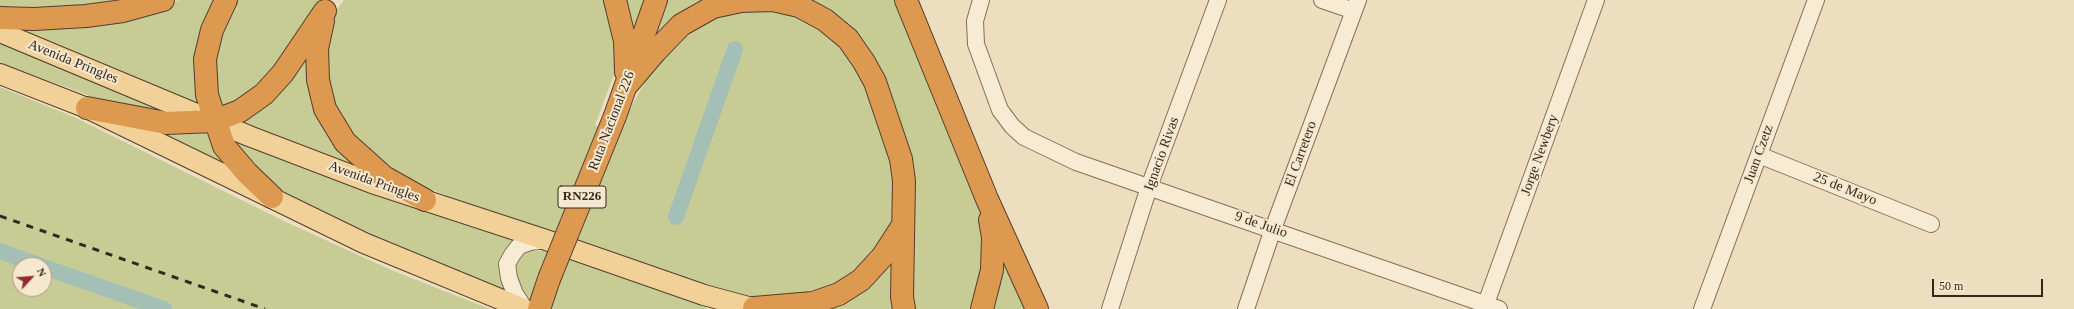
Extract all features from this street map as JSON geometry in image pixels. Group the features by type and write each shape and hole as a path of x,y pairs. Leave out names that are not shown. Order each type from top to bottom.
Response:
{"highway":[{"path":"0,18 34,19 86,16 123,11 163,0"},
{"path":"226,0 212,30 205,59 207,95 214,121 224,146 247,173 272,197"},
{"path":"615,0 625,41 627,86"},
{"name":"Ruta Nacional 226","path":"539,309 549,278 627,86 656,0"},
{"path":"627,86 655,52 681,25 713,6 773,0 799,6 825,20 848,39 875,82 901,159 904,181 902,297 904,309"},
{"path":"906,0 987,199 1037,309"},
{"path":"87,108 166,123 214,121 240,111 264,94 283,73 329,6"},
{"path":"329,6 317,49 318,80 326,109 345,142 384,177 424,200"},
{"path":"982,309 992,270 993,237 987,199"},
{"path":"755,309 813,303 839,294 861,280 884,256 903,225"}],"main road":[{"name":"Avenida Pringles","path":"0,32 214,121 372,183 546,240 709,302 755,309"},
{"path":"0,74 87,108 364,243 525,309"}],"street":[{"name":"9 de Julio","path":"981,0 975,22 976,44 1000,110 1012,126 1024,137 1076,162 1273,229 1490,308"},
{"name":"Ignacio Rivas","path":"1110,309 1149,187 1218,0"},
{"path":"1322,0 1356,6"},
{"name":"Jorge Newbery","path":"1490,308 1596,0"},
{"name":"Juan Czetz","path":"1702,309 1816,0"},
{"name":"El Carretero","path":"1246,309 1273,229 1356,6"},
{"name":"25 de Mayo","path":"1759,155 1931,224"},
{"path":"525,309 515,294 507,264 512,254 519,246 530,242 546,240"}],"green space":[{"path":"0,0 148,0 134,4 0,12"},
{"path":"179,0 220,0 206,109 0,22 167,5"},
{"path":"233,0 328,0 265,86 218,112 211,56"},
{"path":"344,0 610,0 622,53 595,125 618,134 637,96 661,55 686,29 719,10 777,6 824,24 866,81 896,171 897,221 885,245 845,285 777,300 746,297 678,279 476,208 402,177 350,139 327,91 325,60 334,13"},
{"path":"626,0 648,0 633,43"},
{"path":"663,0 714,0 646,49"},
{"path":"803,0 896,0 985,213 988,242 977,309 909,309 888,99"},
{"path":"0,42 189,115 175,117 104,101 0,63"},
{"path":"310,47 310,69 372,174 232,122"},
{"path":"0,87 74,117 284,221 391,270 490,309 0,309"},
{"path":"210,123 243,176 144,126"},
{"path":"226,133 520,241 507,292 374,238 295,201 266,181"},
{"path":"997,237 1032,309 986,309"},
{"path":"896,249 899,309 800,309"},
{"path":"529,251 543,251 566,255 703,304 708,309 554,309 531,300 521,292 516,281 515,259 522,253"}],"waterway":[{"path":"676,217 735,49"},
{"path":"0,251 17,257"},
{"path":"52,270 164,309"}],"railway":[{"path":"0,216 265,309"}]}
